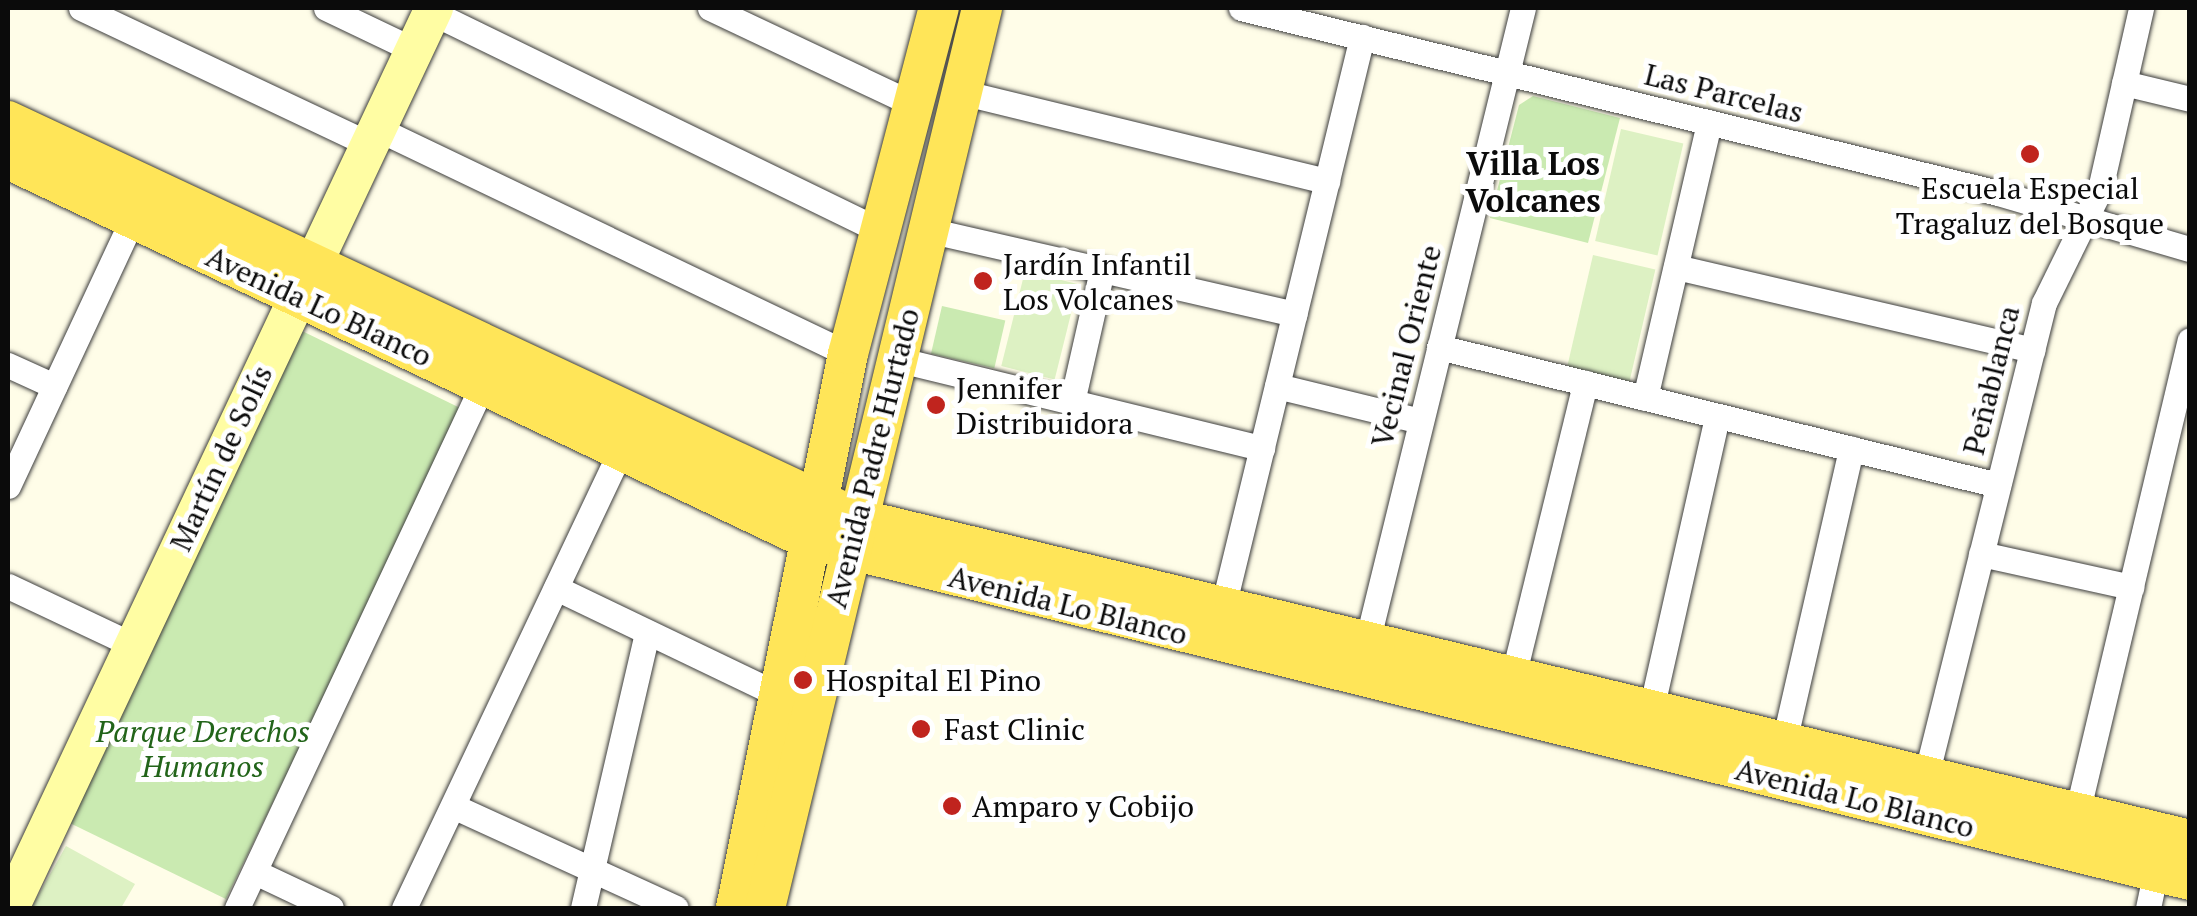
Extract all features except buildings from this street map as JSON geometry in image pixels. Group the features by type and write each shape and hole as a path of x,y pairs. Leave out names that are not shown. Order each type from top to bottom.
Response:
{"main road":[{"name":"Avenida Padre Hurtado","path":"736,908 848,354 885,233 939,8"},
{"name":"Avenida Padre Hurtado","path":"765,908 982,8"},
{"name":"Avenida Lo Blanco","path":"8,121 304,281 484,384 621,450 812,521 2164,887"},
{"name":"Avenida Lo Blanco","path":"8,159 133,218 304,281 812,521"},
{"name":"Avenida Lo Blanco","path":"854,535 1224,608 2190,840"}],"street":[{"path":"81,8 848,354"},
{"path":"326,8 414,50"},
{"path":"710,8 915,105"},
{"name":"Las Parcelas","path":"1241,8 1709,122 2190,249"},
{"name":"Vecinal Oriente","path":"1368,642 1523,8"},
{"name":"Peñablanca","path":"1926,776 2054,271 2104,177 2141,8"},
{"path":"432,10 885,233"},
{"name":"Martín de Solís","path":"9,908 432,10"},
{"path":"1224,608 1362,37"},
{"path":"2124,83 2190,99"},
{"path":"962,92 1327,180"},
{"path":"1645,398 1709,122"},
{"path":"8,486 133,218"},
{"path":"928,230 1295,314"},
{"path":"1676,267 2032,350"},
{"path":"1072,402 1102,270"},
{"path":"2077,813 2190,340"},
{"path":"1439,347 1998,485"},
{"path":"896,360 1262,448"},
{"path":"8,364 54,386"},
{"path":"1513,677 1584,383"},
{"path":"237,908 484,384"},
{"path":"1277,386 1421,421"},
{"path":"1651,710 1717,416"},
{"path":"1784,742 1851,449"},
{"path":"404,908 621,450"},
{"path":"1981,554 2130,587"},
{"path":"8,586 133,645"},
{"path":"556,588 781,696"},
{"path":"584,908 647,632"},
{"path":"453,806 676,908"},
{"path":"254,872 330,908"}],"green space":[{"name":"Villa Los Volcanes","path":"1533,96 1620,118 1588,243 1490,218 1519,105"},
{"path":"1621,129 1683,143 1657,255 1595,241"},
{"path":"1593,255 1655,269 1629,381 1567,367"},
{"path":"1025,271 1078,284 1055,379 1001,366"},
{"path":"942,306 1005,321 994,368 931,354"},
{"name":"Parque Derechos Humanos","path":"298,329 464,410 226,899 60,818"},
{"path":"66,846 135,884 121,908 31,908"}],"place":[{"name":"Escuela Especial Tragaluz del Bosque","path":"2030,154"},
{"name":"Jardín Infantil Los Volcanes","path":"983,281"},
{"name":"Jennifer Distribuidora","path":"936,405"},
{"name":"Hospital El Pino","path":"803,680"},
{"name":"Fast Clinic","path":"921,729"},
{"name":"Amparo y Cobijo","path":"952,806"}],"district":[{"name":"Villa Los Volcanes","path":"1533,182"}]}
